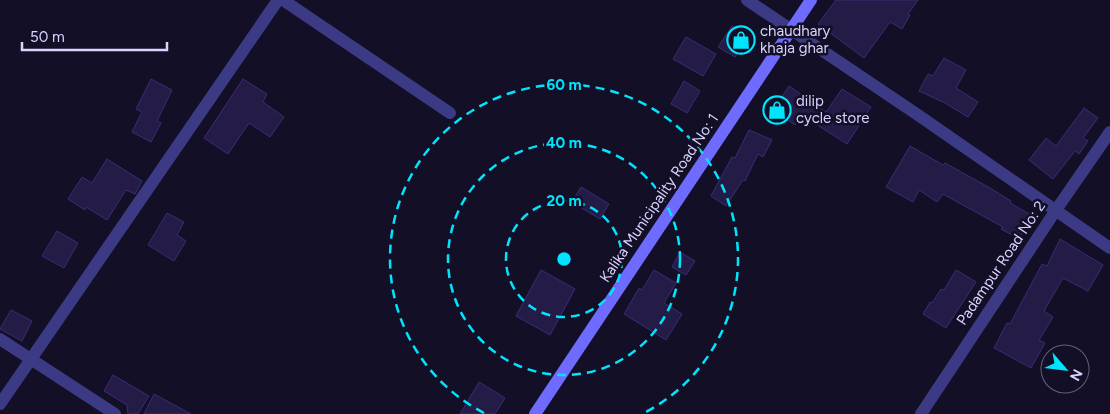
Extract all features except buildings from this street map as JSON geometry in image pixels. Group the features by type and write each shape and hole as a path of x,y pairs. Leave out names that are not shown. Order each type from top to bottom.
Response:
{"street":[{"path":"0,404 278,0"},
{"path":"282,0 450,113"},
{"path":"747,0 1110,248"},
{"name":"Kalika Municipality Road No: 1","path":"535,414 810,0"},
{"name":"Padampur Road No: 2","path":"921,414 1110,132"},
{"path":"0,339 115,414"}],"place":[{"name":"chaudhary khaja ghar","path":"741,40"},
{"name":"dilip cycle store","path":"777,110"}]}
